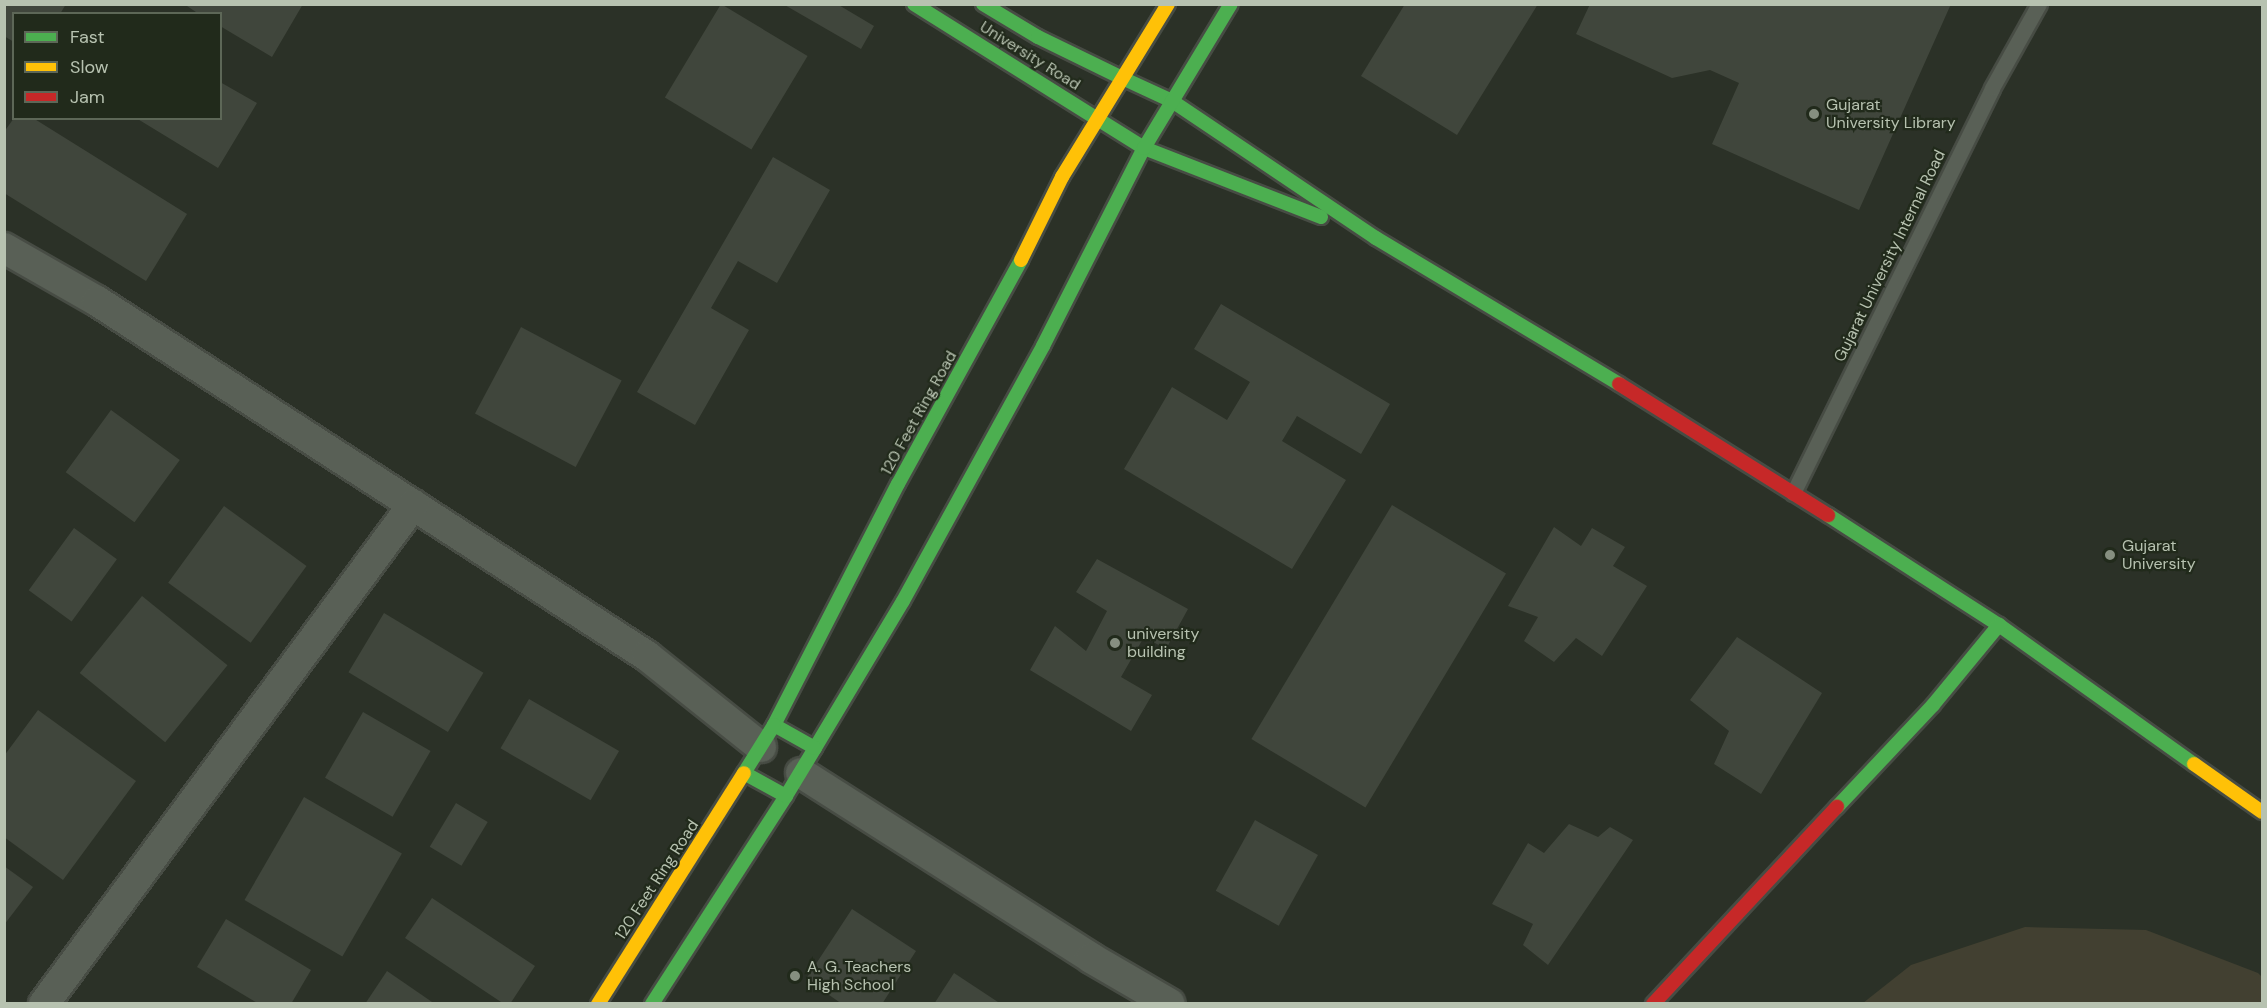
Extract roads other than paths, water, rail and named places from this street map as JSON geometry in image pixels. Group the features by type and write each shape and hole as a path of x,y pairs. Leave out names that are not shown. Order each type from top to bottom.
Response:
{"main road":[{"name":"University Road","path":"914,4 1144,148 1376,238"},
{"name":"University Road","path":"983,4 1120,77 1172,101 1376,238"},
{"path":"1120,77 1168,4"},
{"path":"652,1004 801,772 903,601 1043,346 1144,148 1231,4"},
{"name":"120 Feet Ring Road","path":"598,1004 768,736 898,484 991,319 1096,118 1120,77"},
{"path":"1376,238 1793,493 1999,625 2262,812"},
{"path":"1653,1004 1933,705 1999,625"},
{"path":"768,736 801,772"},
{"path":"744,773 801,772"}],"street":[{"path":"4,248 97,301 768,736"},
{"path":"44,1004 413,505"},
{"path":"801,772 1091,958 1170,1004"}],"lane":[{"name":"Gujarat University Internal Road","path":"1793,493 1992,88 2039,4"}],"place":[{"name":"Gujarat University Library","path":"1814,114"},
{"name":"Gujarat University","path":"2110,555"},
{"name":"university building","path":"1115,643"},
{"name":"A. G. Teachers High School","path":"795,976"}]}
